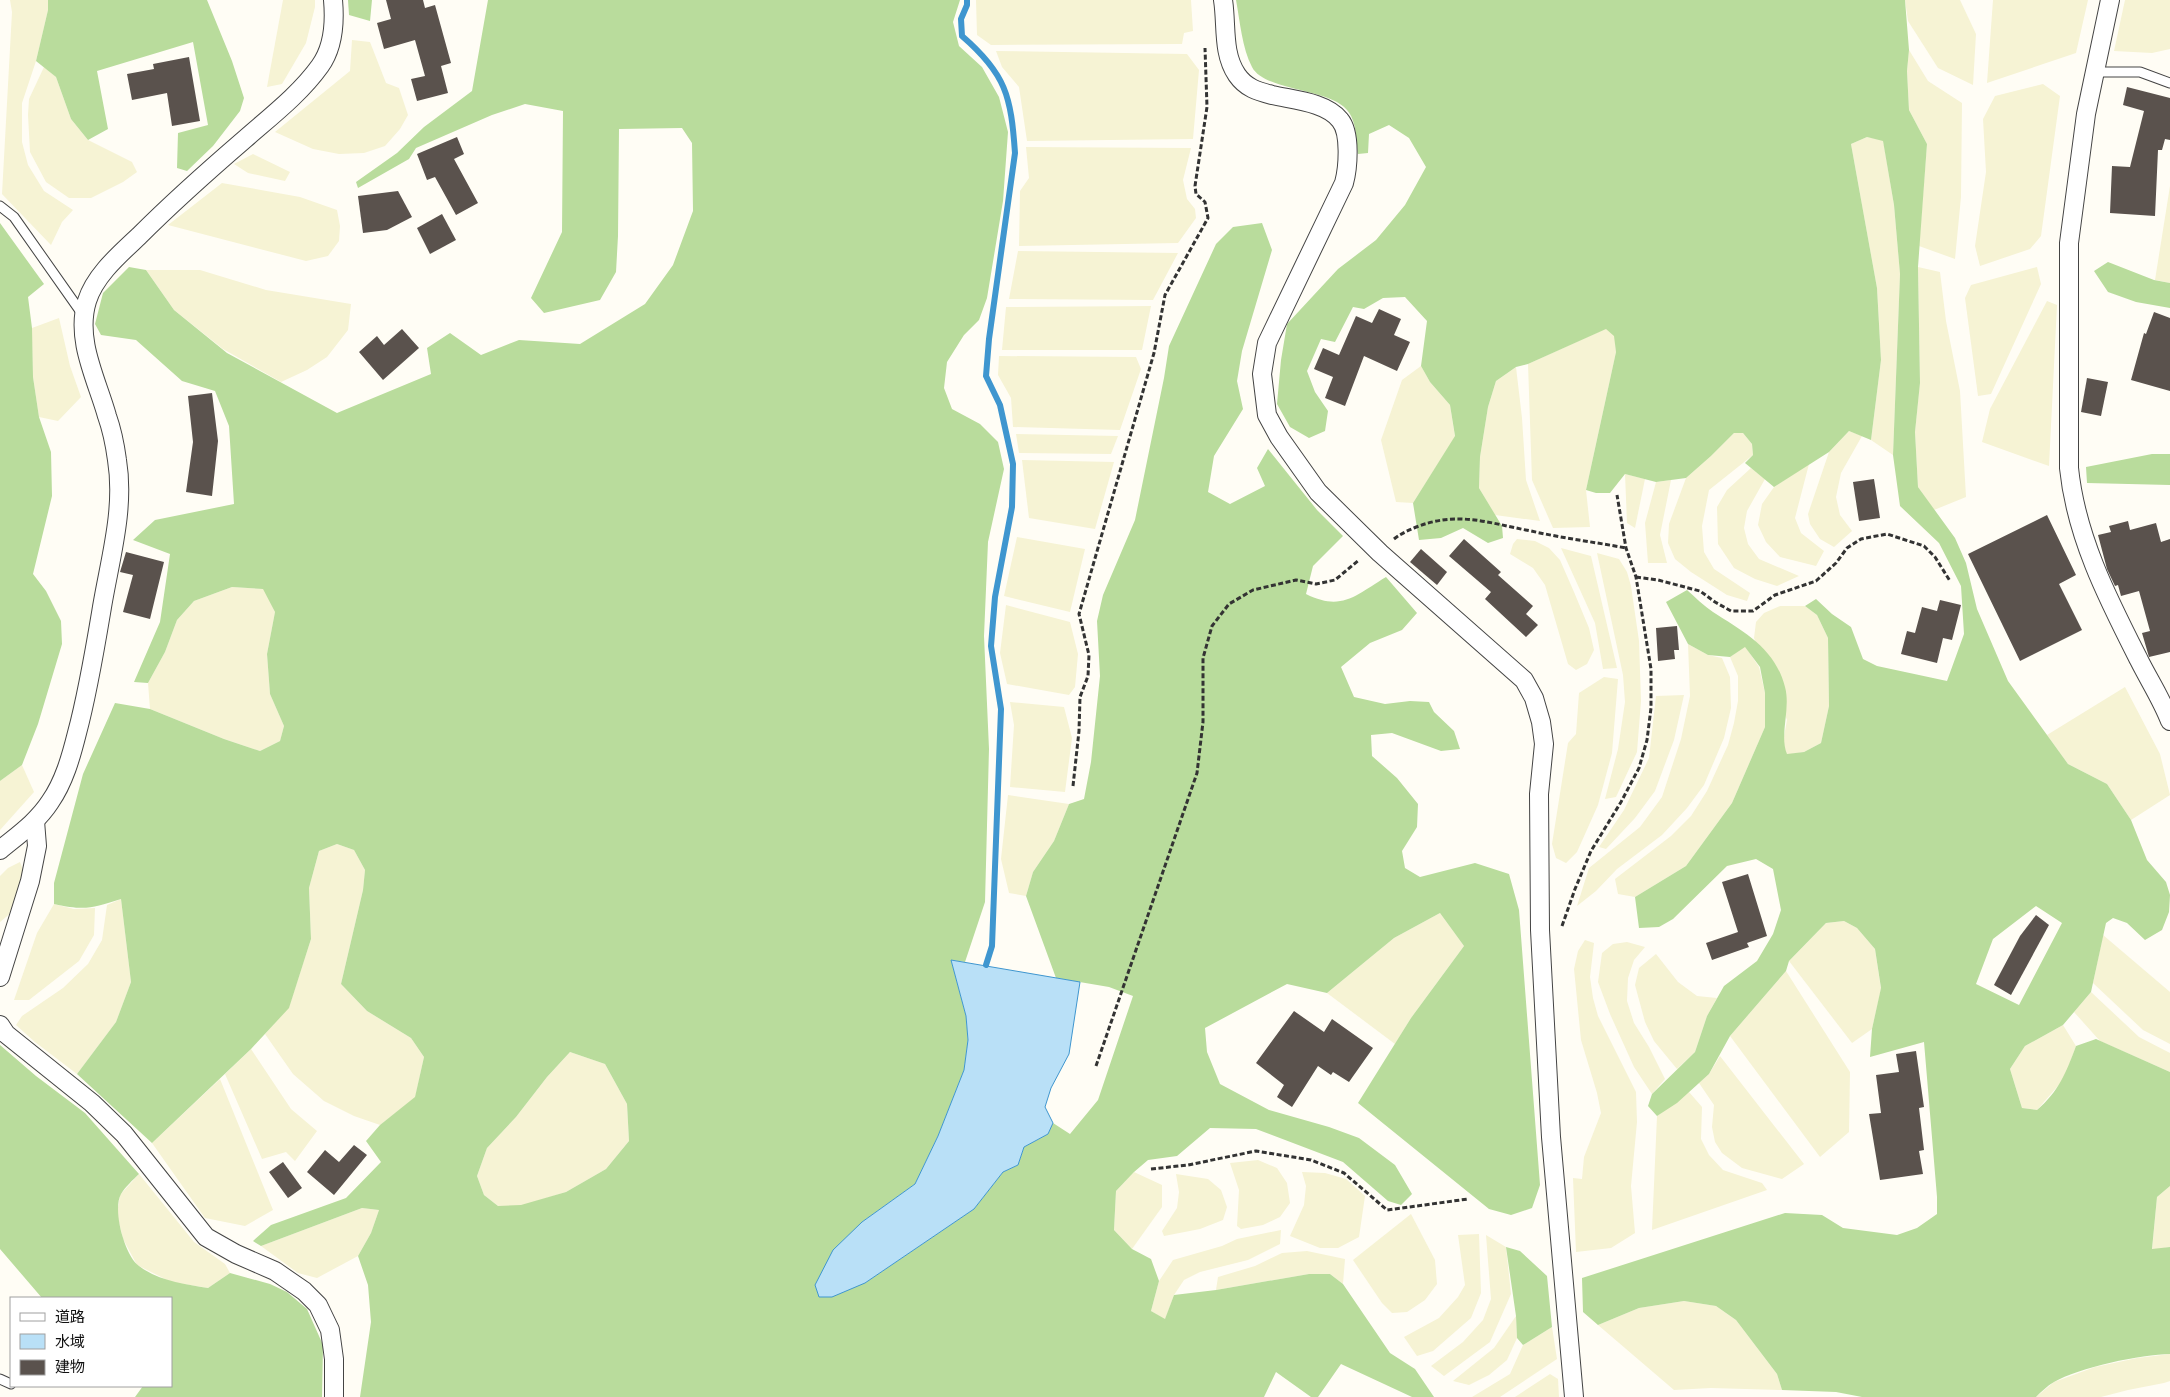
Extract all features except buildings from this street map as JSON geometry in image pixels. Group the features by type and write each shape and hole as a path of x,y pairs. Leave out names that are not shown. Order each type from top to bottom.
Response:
{"street":[{"path":"0,850 35,821 51,801 68,765 87,694 115,540 118,495 117,461 108,416 92,376 86,346 83,315 88,298 100,276 118,256 184,192 297,92 320,66 331,45 333,0"},
{"path":"1223,0 1226,40 1230,60 1237,74 1249,88 1328,110 1341,120 1347,142 1348,164 1344,183 1268,343 1262,374 1266,414 1279,437 1318,492 1376,550 1524,680 1534,698 1541,722 1544,744 1539,794 1540,930 1551,1137 1574,1397"},
{"path":"2110,0 2086,114 2069,243 2069,458 2071,489 2094,565 2108,600 2170,721"},
{"path":"0,977 30,881 37,846 35,821"},
{"path":"0,1025 6,1034 92,1103 124,1134 206,1237 236,1254 275,1271 304,1291 318,1305 330,1330 334,1359 334,1397"}],"lane":[{"path":"2095,72 2140,72 2170,83"},
{"path":"0,206 14,217 83,315"}],"path":[{"path":"1073,786 1079,731 1080,698 1088,676 1089,655 1080,614 1154,353 1165,295 1208,218 1204,202 1196,194 1195,186 1207,107 1205,39"},
{"path":"1562,926 1591,851 1639,768 1647,740 1651,708 1651,669 1636,577 1626,548 1617,495"},
{"path":"1096,1066 1197,772 1202,722 1203,658 1212,626 1229,604 1253,590 1296,580 1316,584 1335,580 1399,535 1428,522 1460,518 1483,520 1532,532 1626,548"},
{"path":"1636,577 1700,590 1715,602 1731,611 1753,611 1775,595 1816,581 1831,569 1847,548 1861,539 1887,534 1924,546 1935,557 1950,581"},
{"path":"1151,1169 1188,1165 1256,1151 1311,1160 1344,1173 1387,1210 1468,1199"}],"shaded area":[{"path":"10,0 48,0 48,10 36,61 22,103 22,142 28,165 44,191 73,210 62,222 51,245 2,194 12,12"},
{"path":"283,0 315,0 315,7 306,43 282,84 267,87"},
{"path":"976,0 1191,0 1193,31 1184,33 1182,44 991,45 977,35"},
{"path":"1905,0 1960,0 1976,34 1973,85 1938,68 1908,21"},
{"path":"1993,0 2088,0 2076,53 1987,83"},
{"path":"2125,0 2170,0 2170,49 2152,53 2114,51"},
{"path":"352,40 370,42 386,83 399,88 408,115 400,129 385,146 364,153 339,154 313,149 275,132 350,71"},
{"path":"1909,50 1928,81 1962,103 1961,197 1955,259 1919,246 1927,144 1909,110 1907,71"},
{"path":"996,51 1187,54 1199,70 1193,139 1027,141 1019,87 1002,67"},
{"path":"44,67 56,77 71,119 88,140 132,162 137,172 123,182 91,198 69,198 46,182 30,152 28,115 29,99"},
{"path":"2043,84 2060,96 2041,236 2030,249 1980,266 1975,246 1986,172 1983,119 1995,96"},
{"path":"1867,137 1883,140 1894,205 1900,274 1893,455 1871,440 1881,360 1877,288 1851,144"},
{"path":"1026,147 1191,148 1183,180 1187,199 1195,209 1196,218 1178,243 1019,246 1020,191 1029,178"},
{"path":"253,154 290,172 285,181 248,173 234,164"},
{"path":"222,183 300,197 337,210 340,226 339,241 328,256 306,261 168,225"},
{"path":"2170,186 2170,283 2155,280"},
{"path":"1018,251 1178,253 1153,300 1009,299"},
{"path":"1918,267 1940,272 1946,321 1960,391 1966,497 1934,510 1918,487 1915,432 1920,382"},
{"path":"2037,267 2041,284 1991,394 1978,396 1965,298 1971,285"},
{"path":"146,270 200,270 266,290 351,304 348,330 327,357 307,370 281,382 223,349 174,310"},
{"path":"2047,301 2057,305 2049,466 1982,442 1990,409"},
{"path":"1151,306 1142,350 1002,350 1006,307"},
{"path":"59,318 70,366 81,397 58,421 39,417 33,377 32,328"},
{"path":"1607,328 1615,336 1616,352 1586,490 1590,527 1553,528 1532,480 1528,364"},
{"path":"999,356 1136,357 1141,369 1120,430 1013,427 1011,398 998,375"},
{"path":"1421,366 1430,382 1450,405 1455,437 1413,503 1396,502 1381,440 1402,380"},
{"path":"1516,367 1526,480 1540,521 1495,515 1479,488 1480,457 1488,407 1496,381"},
{"path":"1849,431 1862,436 1841,473 1836,497 1840,515 1852,531 1834,547 1820,539 1810,524 1808,514 1829,452"},
{"path":"1734,433 1743,433 1752,444 1753,455 1709,490 1702,526 1704,552 1714,569 1750,593 1747,601 1727,595 1691,572 1675,559 1668,543 1669,524 1686,478"},
{"path":"1016,434 1118,436 1111,454 1019,453"},
{"path":"1022,460 1114,462 1095,529 1029,518"},
{"path":"1809,464 1795,518 1801,533 1824,551 1816,566 1780,557 1766,542 1758,525 1762,504 1774,487"},
{"path":"1751,468 1765,479 1747,511 1744,528 1748,544 1759,559 1799,576 1777,586 1755,579 1734,568 1718,544 1717,507 1727,490"},
{"path":"1625,474 1645,479 1635,528 1627,523"},
{"path":"1671,480 1660,535 1667,563 1648,563 1645,523 1656,482"},
{"path":"1017,537 1085,549 1070,612 1004,596"},
{"path":"1517,539 1535,541 1549,548 1560,560 1589,628 1594,650 1587,664 1576,670 1568,664 1545,585 1533,568 1510,554 1513,544"},
{"path":"1561,548 1591,556 1617,668 1603,669 1595,623"},
{"path":"1597,553 1619,559 1627,572 1631,586 1639,641 1641,701 1637,752 1616,797 1605,799 1618,749 1625,702 1623,675"},
{"path":"232,587 264,589 275,612 267,654 270,694 284,726 280,741 260,751 224,739 150,709 148,683 165,652 177,620 194,601"},
{"path":"1006,605 1070,622 1078,654 1075,687 1069,695 1007,684 1000,653"},
{"path":"1780,606 1805,606 1817,615 1828,638 1829,706 1821,743 1804,752 1786,755 1783,742 1787,720 1754,638 1756,622 1764,613"},
{"path":"1688,644 1708,655 1722,658 1730,677 1731,708 1724,738 1704,785 1687,808 1662,835 1617,869 1596,891 1577,906 1589,868 1640,827 1662,797 1681,739 1690,696"},
{"path":"1745,646 1759,667 1765,693 1765,727 1732,803 1686,866 1635,897 1618,894 1615,879 1671,836 1691,816 1707,791 1728,745 1738,701 1738,676 1730,657"},
{"path":"1604,677 1618,679 1612,753 1598,805 1577,852 1566,863 1556,858 1552,844 1568,743 1576,734 1579,693"},
{"path":"2125,687 2160,754 2170,795 2131,820 2107,784 2068,764 2047,735"},
{"path":"1684,695 1674,740 1655,791 1635,818 1606,849 1599,847 1624,810 1649,758 1656,696"},
{"path":"1010,702 1064,707 1072,738 1065,792 1010,787 1014,725"},
{"path":"22,765 34,792 0,830 0,781"},
{"path":"1008,795 1069,804 1054,841 1033,872 1026,896 1009,893 1001,859"},
{"path":"337,844 354,850 365,870 363,890 341,984 367,1011 411,1038 424,1057 415,1098 380,1125 354,1116 324,1101 293,1074 265,1034 289,1007 311,939 309,888 319,851"},
{"path":"20,862 25,875 12,912 0,922 0,876 8,868"},
{"path":"121,899 131,982 116,1022 77,1074 16,1025 22,1016 63,988 88,964 102,940 107,905"},
{"path":"54,904 74,909 95,908 94,935 79,961 29,1000 14,1000 37,933"},
{"path":"1440,913 1464,946 1411,1018 1395,1044 1327,993 1394,938"},
{"path":"1844,921 1857,928 1875,949 1881,989 1872,1029 1852,1043 1789,961 1826,923"},
{"path":"2103,935 2170,992 2170,1044 2143,1030 2093,983"},
{"path":"1585,940 1594,943 1590,977 1598,1016 1636,1092 1637,1122 1631,1186 1635,1233 1611,1248 1576,1252 1573,1178 1582,1179 1584,1157 1601,1113 1581,1040 1574,969 1578,951"},
{"path":"1627,942 1645,947 1634,960 1628,978 1627,1001 1634,1023 1665,1079 1652,1094 1634,1067 1598,982 1602,953 1613,944"},
{"path":"1656,954 1678,982 1697,996 1717,998 1707,1016 1695,1052 1677,1069 1654,1041 1645,1022 1635,985 1639,968"},
{"path":"1786,971 1850,1072 1849,1132 1820,1157 1730,1036"},
{"path":"2091,992 2139,1037 2170,1053 2170,1072 2100,1041 2074,1012"},
{"path":"2063,1025 2076,1046 2064,1079 2037,1110 2022,1108 2010,1069 2025,1046"},
{"path":"251,1049 291,1109 317,1131 295,1161 286,1152 262,1159 225,1074"},
{"path":"570,1052 605,1064 627,1104 629,1141 606,1169 566,1192 521,1206 498,1206 484,1195 477,1176 487,1148 516,1117 547,1077"},
{"path":"1720,1056 1804,1164 1782,1179 1742,1168 1722,1153 1715,1142 1712,1127 1714,1105 1699,1083 1709,1074"},
{"path":"220,1079 273,1210 245,1226 205,1218 152,1143"},
{"path":"1689,1092 1702,1107 1701,1139 1709,1155 1723,1170 1762,1183 1767,1190 1652,1230 1657,1116"},
{"path":"1258,1160 1277,1168 1287,1183 1290,1203 1280,1217 1263,1225 1241,1229 1237,1226 1239,1190 1230,1163"},
{"path":"1134,1172 1162,1185 1162,1207 1132,1249 1114,1230 1116,1191"},
{"path":"1302,1172 1325,1173 1346,1179 1365,1196 1359,1237 1338,1248 1320,1248 1290,1236 1304,1205 1306,1186"},
{"path":"139,1174 194,1242 225,1264 230,1273 208,1288 171,1282 137,1265 123,1239 117,1214 120,1195"},
{"path":"1176,1174 1208,1179 1221,1190 1227,1207 1223,1220 1200,1229 1164,1236 1162,1231 1177,1208 1179,1192"},
{"path":"2170,1186 2170,1247 2152,1250 2157,1197"},
{"path":"362,1208 379,1210 371,1233 358,1256 317,1278 298,1273 261,1246"},
{"path":"1411,1214 1435,1260 1437,1284 1425,1300 1407,1312 1392,1313 1382,1303 1353,1260"},
{"path":"1281,1230 1280,1244 1248,1260 1200,1272 1184,1280 1174,1295 1165,1320 1151,1311 1159,1281 1173,1260 1222,1246 1237,1239"},
{"path":"1479,1234 1481,1293 1471,1318 1433,1351 1417,1356 1404,1337 1439,1318 1458,1297 1465,1285 1458,1235"},
{"path":"1486,1235 1506,1247 1511,1294 1490,1342 1444,1376 1431,1366 1463,1342 1483,1320 1491,1299"},
{"path":"1307,1251 1345,1259 1343,1284 1330,1274 1309,1274 1216,1290 1218,1277 1255,1266 1282,1253"},
{"path":"1684,1301 1716,1306 1736,1320 1777,1374 1782,1390 1711,1388 1674,1390 1598,1325 1639,1308"},
{"path":"1516,1316 1517,1338 1507,1360 1489,1375 1469,1385 1453,1381 1494,1348"},
{"path":"1552,1327 1557,1359 1500,1397 1472,1397 1510,1374 1523,1345"},
{"path":"2170,1354 2170,1381 2164,1383 2101,1397 2036,1397 2054,1382 2095,1367 2137,1358"},
{"path":"1550,1374 1558,1379 1559,1397 1515,1397"}],"green space":[{"path":"48,0 207,0 232,61 244,98 240,111 213,146 187,171 177,168 178,133 208,125 193,42 97,71 108,129 88,140 71,119 56,77 36,61 48,10"},
{"path":"348,0 372,0 370,21 349,15"},
{"path":"488,0 960,0 953,22 959,46 982,67 999,97 1008,132 1003,201 987,298 979,320 964,335 947,362 944,388 952,409 980,424 998,442 1004,469 988,542 984,636 989,749 985,902 965,962 951,960 966,1016 968,1040 964,1070 938,1136 915,1184 862,1222 865,1283 974,1209 1003,1172 1018,1165 1024,1147 1048,1134 1053,1123 1070,1134 1098,1100 1133,996 1109,987 1056,978 1026,896 1033,872 1054,841 1069,804 1084,799 1091,762 1100,676 1097,621 1103,595 1135,520 1169,346 1216,244 1233,227 1262,223 1272,250 1242,351 1237,381 1243,409 1214,456 1208,492 1230,504 1265,486 1257,468 1268,449 1317,510 1343,536 1313,566 1306,594 1319,599 1339,601 1357,595 1386,577 1417,613 1402,630 1370,643 1341,667 1354,697 1385,704 1410,701 1429,702 1434,712 1454,731 1460,749 1441,751 1392,733 1371,735 1372,756 1397,778 1418,804 1417,827 1402,851 1405,868 1420,877 1475,863 1509,874 1519,910 1540,1185 1532,1208 1511,1215 1489,1209 1358,1103 1411,1018 1464,946 1440,913 1394,938 1327,993 1287,984 1205,1028 1207,1052 1220,1084 1269,1110 1329,1127 1359,1138 1395,1165 1412,1194 1401,1205 1388,1201 1343,1162 1256,1129 1210,1128 1177,1156 1148,1160 1116,1191 1114,1230 1132,1249 1151,1259 1159,1281 1151,1311 1165,1319 1174,1295 1216,1290 1309,1274 1330,1274 1343,1284 1390,1353 1415,1369 1434,1397 1412,1397 1341,1364 1318,1397 1311,1397 1276,1372 1264,1397 360,1397 371,1322 368,1285 358,1256 371,1233 379,1210 362,1208 261,1246 253,1241 271,1225 346,1198 381,1162 366,1141 380,1125 415,1097 424,1057 411,1038 367,1011 341,984 363,890 365,870 354,850 337,844 319,851 309,888 311,939 289,1008 251,1049 152,1143 77,1074 116,1022 131,982 121,899 103,905 82,908 54,904 54,883 83,774 115,703 150,709 224,739 260,751 280,741 284,726 270,694 267,654 275,612 263,589 232,587 194,601 177,620 165,652 148,683 134,682 160,622 170,554 133,540 155,520 234,504 229,426 215,391 182,381 136,340 101,335 95,324 103,293 129,267 146,270 174,310 227,353 337,413 431,374 427,348 450,333 481,355 519,340 580,344 645,304 673,265 693,211 692,143 682,128 619,129 616,272 600,300 544,313 531,298 562,232 563,111 525,104 492,115 416,148 409,159 358,188 356,182 397,153 424,127 472,91","holes":["570,1052 605,1064 627,1104 629,1141 606,1169 566,1192 521,1205 498,1206 484,1195 477,1176 487,1148 516,1117 547,1077"]},
{"path":"1236,0 1905,0 1909,50 1907,71 1909,110 1927,144 1918,267 1920,383 1915,432 1918,487 1955,538 1966,563 1977,609 2008,681 2068,764 2107,784 2131,820 2147,860 2166,882 2170,895 2169,912 2162,930 2145,940 2127,923 2113,918 2106,923 2091,992 2063,1025 2025,1046 2010,1069 2022,1108 2037,1110 2051,1096 2061,1081 2076,1046 2096,1039 2170,1072 2170,1186 2157,1197 2152,1249 2170,1247 2170,1354 2127,1359 2078,1372 2054,1382 2036,1397 1862,1397 1836,1392 1782,1390 1777,1374 1736,1320 1716,1306 1684,1301 1639,1308 1598,1325 1583,1312 1582,1278 1785,1213 1822,1215 1843,1228 1897,1235 1917,1228 1937,1214 1924,1042 1870,1057 1872,1029 1881,988 1875,949 1857,928 1844,921 1826,923 1789,961 1786,971 1730,1036 1709,1074 1677,1103 1657,1116 1648,1106 1652,1094 1695,1052 1707,1016 1724,986 1757,961 1773,934 1781,910 1773,869 1756,859 1727,866 1673,919 1659,927 1639,928 1635,897 1686,866 1732,803 1765,727 1765,693 1760,667 1745,647 1730,657 1708,655 1688,644 1666,602 1687,590 1710,610 1747,634 1766,651 1780,673 1785,687 1787,704 1784,739 1787,754 1804,752 1821,743 1829,706 1828,638 1817,615 1805,606 1816,599 1832,614 1851,627 1863,659 1877,666 1947,681 1964,634 1961,586 1939,543 1900,506 1893,455 1900,274 1894,205 1883,141 1867,137 1851,144 1877,288 1881,360 1871,440 1849,431 1829,452 1774,487 1745,463 1753,455 1752,444 1743,433 1734,433 1686,478 1656,482 1625,474 1610,493 1596,493 1586,490 1616,352 1614,336 1606,329 1528,364 1516,367 1496,381 1488,407 1480,457 1479,488 1502,526 1503,538 1488,543 1463,528 1441,538 1419,540 1413,503 1455,436 1450,405 1430,382 1421,366 1427,321 1405,297 1383,298 1364,309 1353,307 1335,342 1321,339 1307,371 1315,392 1328,411 1325,431 1309,438 1290,427 1277,404 1287,324 1338,269 1376,240 1405,205 1426,167 1409,138 1389,125 1369,134 1368,153 1358,154 1353,120 1347,110 1326,97 1269,81 1259,75 1252,67 1246,51","holes":["2036,906 2062,923 2019,1005 1976,984 1993,939"]},
{"path":"0,223 44,284 28,297 32,328 33,377 39,417 51,452 52,496 33,574 46,591 61,621 62,644 38,724 22,765 0,781"},
{"path":"2108,262 2154,280 2170,283 2170,308 2136,302 2108,292 2094,271"},
{"path":"2152,454 2170,454 2170,485 2087,483 2086,467"},
{"path":"0,1045 36,1076 85,1113 139,1174 121,1194 118,1211 121,1232 125,1243 129,1253 139,1266 163,1278 208,1288 230,1273 270,1284 287,1292 307,1309 323,1345 322,1397 135,1397 142,1387 172,1387 172,1297 41,1297 0,1249"},
{"path":"1506,1247 1520,1251 1547,1276 1552,1327 1523,1345 1517,1338 1516,1316"}],"water":[{"path":"951,960 1080,982 1069,1054 1051,1088 1045,1107 1053,1123 1048,1134 1024,1147 1018,1165 1003,1172 974,1209 865,1283 832,1297 819,1297 815,1285 833,1250 862,1222 915,1184 938,1136 964,1070 968,1040 966,1016"}],"waterway":[{"path":"967,0 967,5 961,19 962,36 988,62 1004,87 1011,116 1015,153 989,339 986,376 1000,405 1013,464 1012,507 995,597 991,646 1001,709 992,946 986,965"}]}
